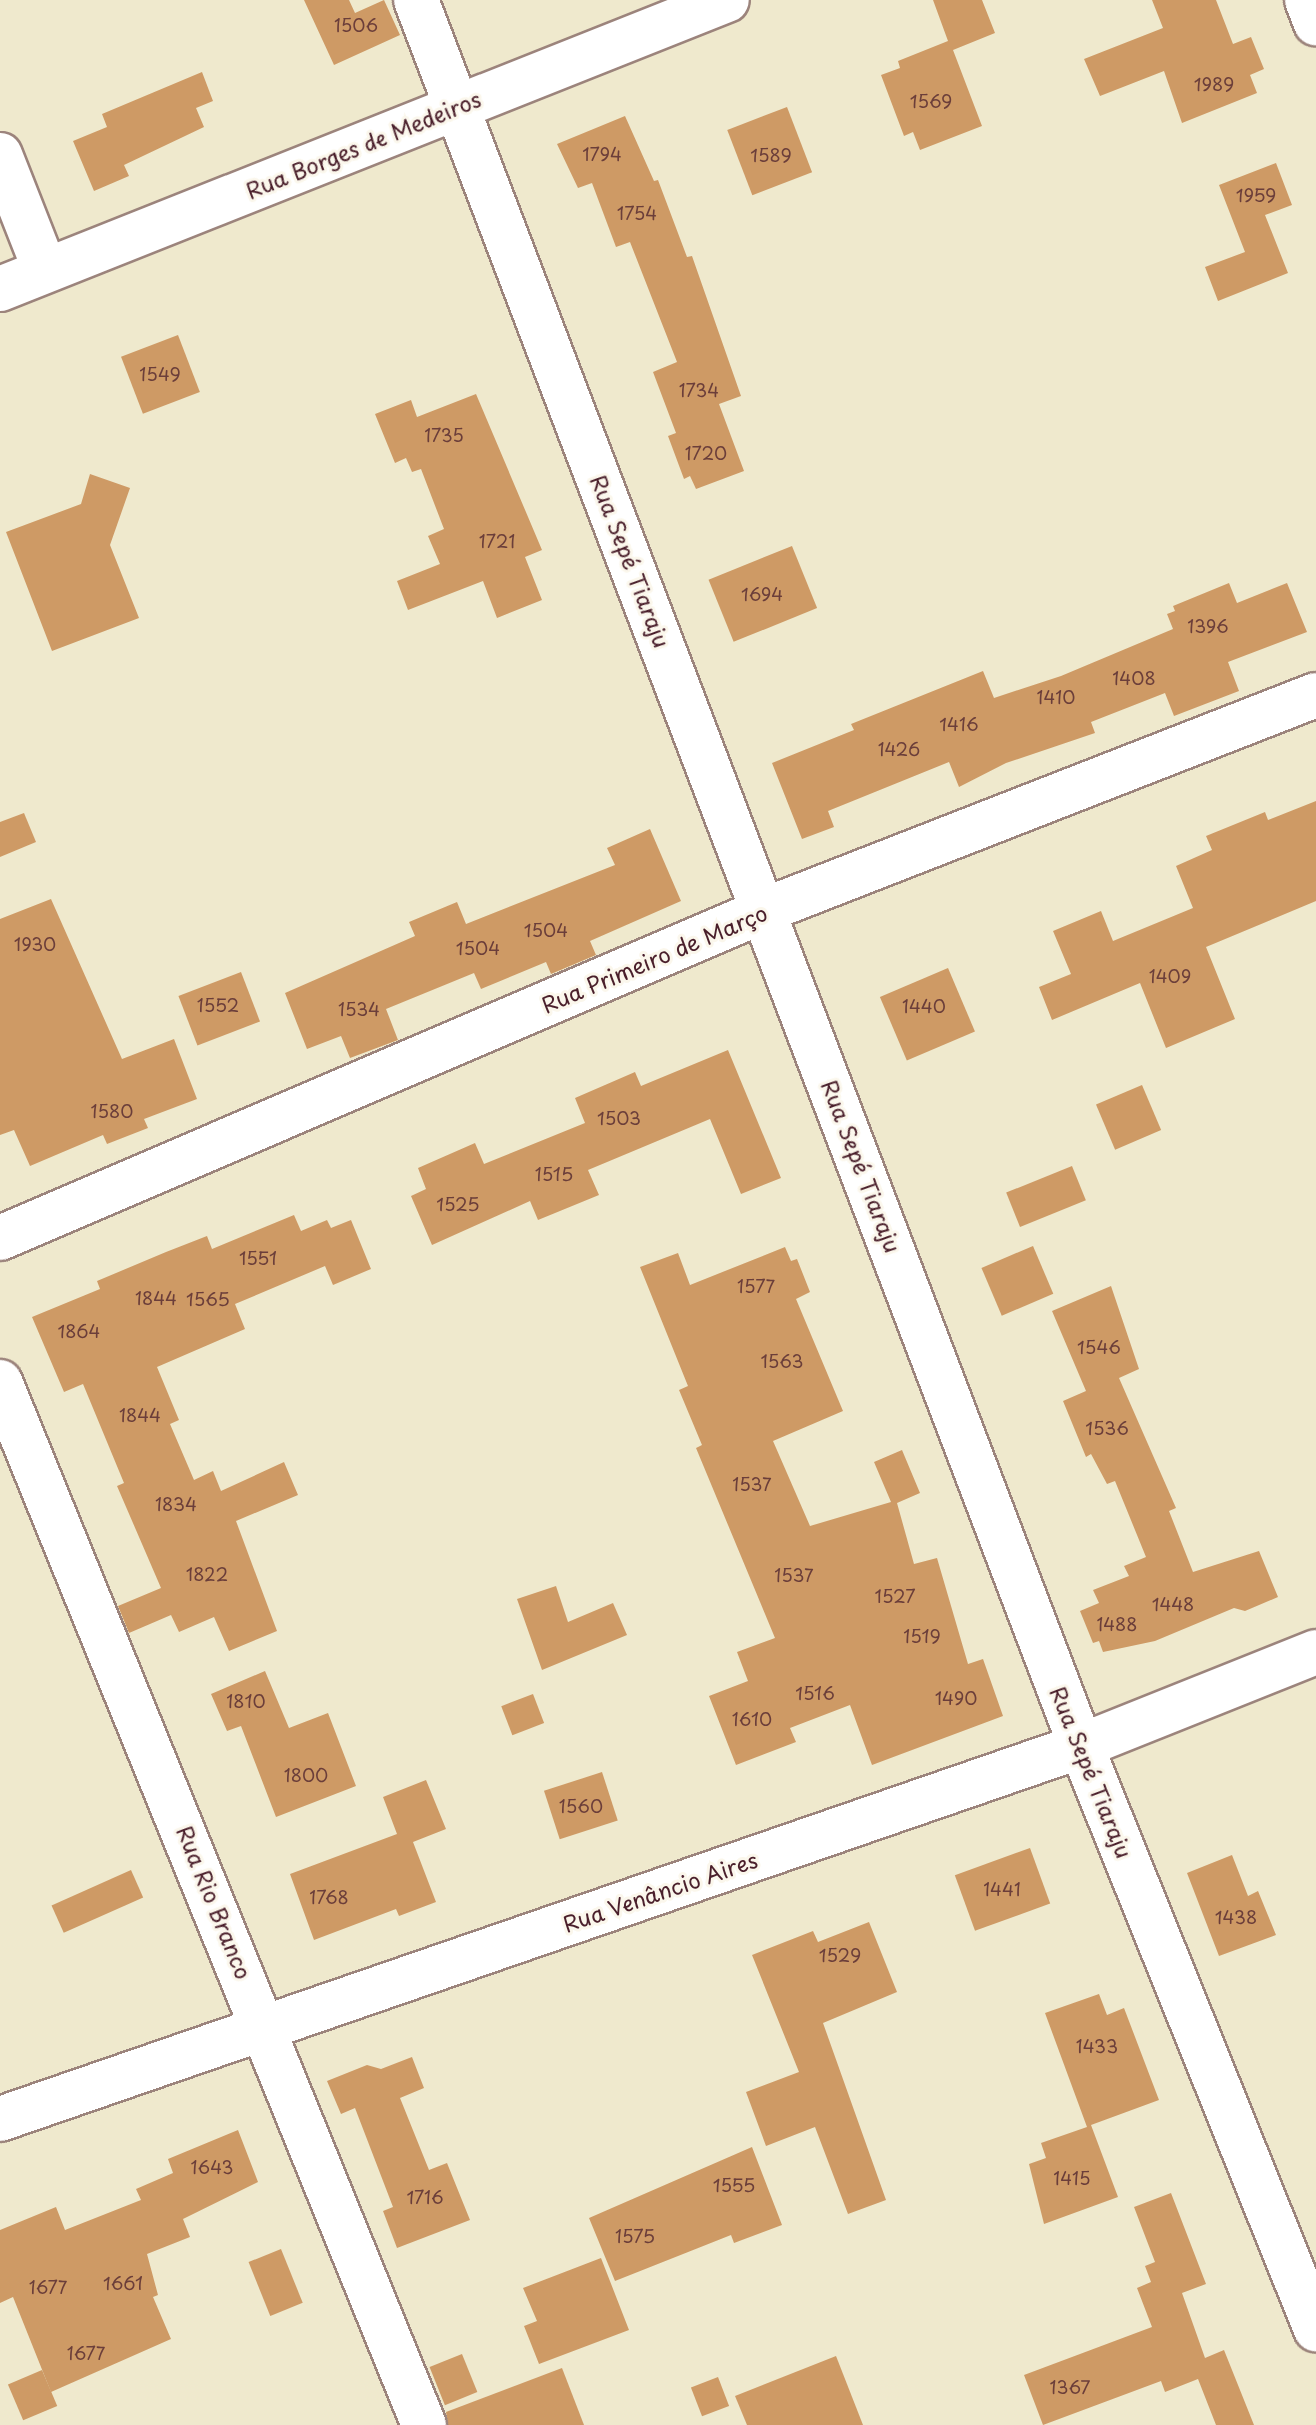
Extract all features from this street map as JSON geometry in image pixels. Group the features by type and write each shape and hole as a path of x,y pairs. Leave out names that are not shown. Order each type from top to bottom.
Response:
{"street":[{"name":"Rua Sepé Tiaraju","path":"416,0 1081,1746 1316,2329"},
{"name":"Rua Borges de Medeiros","path":"0,289 727,0"},
{"path":"1307,0 1316,23"},
{"path":"0,155 45,270"},
{"name":"Rua Primeiro de Março","path":"0,1238 765,910 1316,695"},
{"name":"Rua Rio Branco","path":"0,1382 266,2026 424,2425"},
{"name":"Rua Venâncio Aires","path":"0,2119 1081,1746 1316,1652"}],"building":[{"path":"304,0 349,0 355,13 384,0 400,35 334,65"},
{"path":"933,0 982,0 995,33 953,50 982,126 920,150 913,132 904,136 881,75 900,68 898,61 948,41"},
{"path":"1152,0 1216,0 1233,44 1251,37 1264,69 1250,75 1257,93 1182,123 1164,71 1100,96 1084,59 1163,28"},
{"path":"202,72 213,101 196,108 204,127 124,165 129,176 94,191 73,141 107,127 102,114"},
{"path":"787,107 812,172 752,195 727,130"},
{"path":"625,116 654,181 658,180 687,257 692,256 741,396 719,404 744,471 696,489 690,476 684,479 668,436 676,433 653,372 677,362 630,242 616,247 592,183 578,188 557,144"},
{"path":"1276,163 1292,205 1265,215 1288,273 1218,301 1205,267 1245,252 1219,185"},
{"path":"178,335 200,392 143,414 121,357"},
{"path":"476,394 542,550 525,557 542,600 497,618 483,581 408,610 397,581 440,564 428,536 444,529 421,469 412,472 406,458 395,463 375,414 411,400 417,417"},
{"path":"90,474 130,488 110,545 139,618 52,651 6,532 81,504"},
{"path":"792,546 817,608 734,642 709,580"},
{"path":"1229,583 1237,603 1287,583 1307,632 1228,662 1239,691 1174,716 1165,693 1091,722 1095,733 1006,763 959,787 949,762 828,811 834,827 802,839 772,763 854,730 851,724 983,671 994,698 1061,676 1173,629 1167,614 1175,611 1173,606"},
{"path":"1316,801 1316,901 1206,947 1235,1019 1166,1048 1140,983 1052,1020 1039,987 1071,974 1053,931 1101,911 1113,941 1193,908 1176,866 1212,850 1206,836 1265,812 1268,820"},
{"path":"24,813 36,842 0,857 0,822"},
{"path":"650,829 681,901 590,941 596,955 551,974 546,962 481,989 474,973 386,1009 398,1040 350,1058 341,1036 307,1049 285,993 415,936 409,922 457,902 466,924 615,865 607,848"},
{"path":"51,899 122,1059 174,1039 197,1099 144,1119 148,1128 107,1144 103,1135 30,1166 14,1130 0,1135 0,919"},
{"path":"948,968 975,1032 907,1060 880,997"},
{"path":"241,972 260,1021 197,1045 178,996"},
{"path":"728,1050 781,1178 741,1194 710,1119 588,1170 599,1195 538,1220 530,1201 432,1245 411,1196 426,1189 418,1168 475,1143 484,1164 585,1123 575,1098 635,1072 641,1086"},
{"path":"1142,1085 1161,1130 1115,1150 1096,1105"},
{"path":"1072,1166 1086,1200 1020,1227 1006,1193"},
{"path":"294,1215 301,1231 327,1220 331,1228 351,1220 371,1269 333,1285 325,1266 235,1304 245,1329 157,1367 179,1420 170,1424 194,1480 213,1471 221,1491 284,1462 298,1495 236,1521 277,1631 229,1651 214,1617 179,1632 171,1615 129,1633 118,1606 161,1588 117,1486 124,1483 83,1384 64,1392 32,1317 100,1289 97,1281 207,1236 212,1249"},
{"path":"1033,1246 1053,1294 1002,1316 981,1268"},
{"path":"785,1247 791,1261 797,1259 810,1292 796,1299 843,1411 773,1441 810,1526 891,1502 874,1462 902,1450 920,1493 897,1503 914,1564 937,1558 968,1664 983,1659 1003,1716 872,1765 850,1705 790,1728 796,1742 736,1765 709,1696 748,1681 737,1652 775,1638 696,1448 702,1445 679,1390 688,1386 640,1267 678,1253 690,1285"},
{"path":"1111,1286 1139,1369 1119,1378 1176,1508 1169,1511 1193,1572 1259,1551 1278,1597 1245,1611 1234,1608 1155,1641 1103,1652 1099,1641 1093,1643 1080,1611 1099,1603 1093,1590 1129,1576 1124,1566 1146,1557 1115,1481 1107,1484 1091,1454 1086,1457 1063,1401 1086,1391 1052,1311"},
{"path":"556,1586 568,1622 613,1603 627,1635 542,1670 517,1599"},
{"path":"265,1671 289,1728 328,1713 356,1786 276,1817 241,1726 227,1731 211,1694"},
{"path":"533,1694 544,1723 512,1735 501,1706"},
{"path":"602,1772 618,1821 560,1839 544,1791"},
{"path":"426,1780 446,1829 413,1842 436,1902 399,1916 396,1909 314,1940 290,1874 397,1834 383,1797"},
{"path":"1030,1848 1050,1903 975,1931 955,1875"},
{"path":"1232,1855 1248,1896 1258,1891 1276,1935 1219,1956 1187,1873"},
{"path":"131,1870 143,1897 64,1933 52,1905"},
{"path":"869,1922 897,1992 823,2023 886,2200 848,2214 815,2127 766,2146 746,2092 799,2072 752,1955 813,1931 818,1942"},
{"path":"1099,1994 1107,2015 1124,2008 1159,2100 1091,2125 1118,2197 1044,2224 1029,2164 1046,2158 1041,2143 1087,2127 1045,2013"},
{"path":"412,2057 424,2088 400,2098 429,2170 447,2163 470,2220 397,2248 383,2211 393,2207 355,2108 341,2114 327,2081 367,2065 381,2069"},
{"path":"238,2130 258,2182 183,2219 190,2237 147,2254 158,2295 153,2297 171,2339 51,2392 13,2297 0,2303 0,2230 56,2207 65,2230 141,2200 136,2189 173,2173 168,2159"},
{"path":"752,2147 782,2225 734,2243 731,2235 615,2281 589,2218"},
{"path":"1171,2193 1206,2284 1182,2293 1205,2358 1224,2350 1254,2425 1216,2425 1198,2379 1165,2392 1161,2381 1043,2425 1024,2375 1152,2327 1137,2288 1151,2282 1145,2266 1155,2262 1134,2207"},
{"path":"281,2249 303,2303 270,2316 249,2262"},
{"path":"601,2258 629,2330 539,2364 524,2326 537,2321 523,2288"},
{"path":"462,2354 477,2392 445,2405 430,2367"},
{"path":"836,2356 863,2425 747,2425 735,2396"},
{"path":"562,2368 584,2425 448,2425 446,2412"},
{"path":"42,2370 57,2406 23,2420 8,2384"},
{"path":"718,2377 729,2406 702,2416 691,2387"}]}
